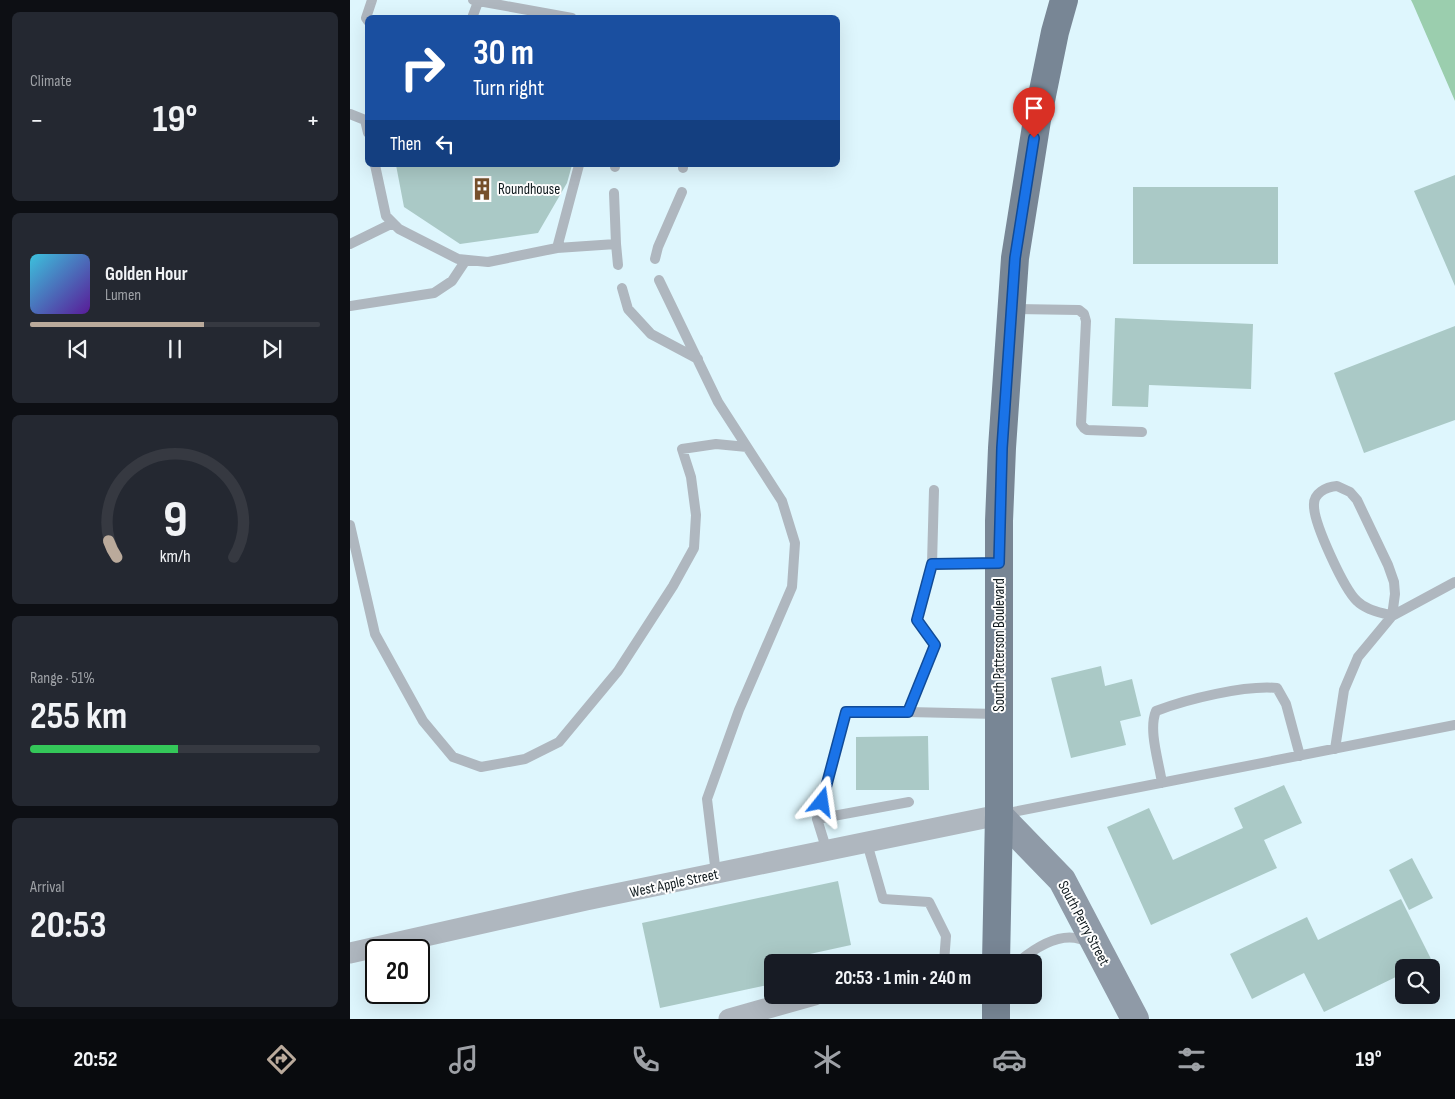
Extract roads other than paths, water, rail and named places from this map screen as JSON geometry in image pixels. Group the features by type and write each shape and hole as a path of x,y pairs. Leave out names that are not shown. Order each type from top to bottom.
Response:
{"main road":[{"name":"South Patterson Boulevard","path":"1055,32 1056,0"},
{"name":"South Patterson Boulevard","path":"996,954 999,815 999,563 1002,448 1015,258 1024,191 1037,120 1055,32 1064,0"},
{"path":"996,1004 996,1019"}],"street":[{"name":"West Apple Street","path":"350,952 586,900 999,815"},
{"name":"South Perry Street","path":"999,815 1062,880 1135,1019"},
{"path":"729,1019 783,1004"}],"lane":[{"path":"367,15 372,0"},
{"path":"473,15 476,1 555,15"},
{"path":"350,114 365,120"},
{"path":"375,167 386,216 399,230 458,259 488,262 557,248 616,244"},
{"path":"557,248 578,167"},
{"path":"655,259 658,247 682,192"},
{"path":"614,193 618,265"},
{"path":"350,244 393,223"},
{"path":"350,306 434,293 452,281 466,260"},
{"path":"659,280 718,402 782,501 795,543 792,587 739,710 708,799 716,874"},
{"path":"622,288 628,309 652,334 698,359"},
{"path":"1012,309 1079,310 1084,314 1086,321 1081,424 1087,430 1142,432"},
{"path":"350,525 375,634 423,721 453,757 481,767 525,759 559,742 618,672 673,586 694,548 696,515 691,477 682,449 716,444 747,447"},
{"path":"1337,486 1350,492 1357,500 1388,565 1394,582 1395,594 1392,616 1364,607 1356,601 1347,588 1318,526 1313,505 1318,494 1326,487 1337,486"},
{"path":"908,712 935,645 917,620 932,564 934,490"},
{"path":"932,564 999,563"},
{"path":"1335,749 1344,690 1358,657 1392,616 1455,582"},
{"path":"1162,783 1153,720 1156,711 1201,698 1250,689 1277,688 1286,704 1300,756"},
{"path":"827,851 817,820 846,712 999,714"},
{"path":"999,815 1455,724"},
{"path":"817,820 909,802"},
{"path":"867,843 883,899 929,902 946,936 945,954"},
{"path":"1028,954 1055,940 1067,937 1084,940 1098,949"}],"place":[{"name":"Roundhouse","path":"482,189"}]}
